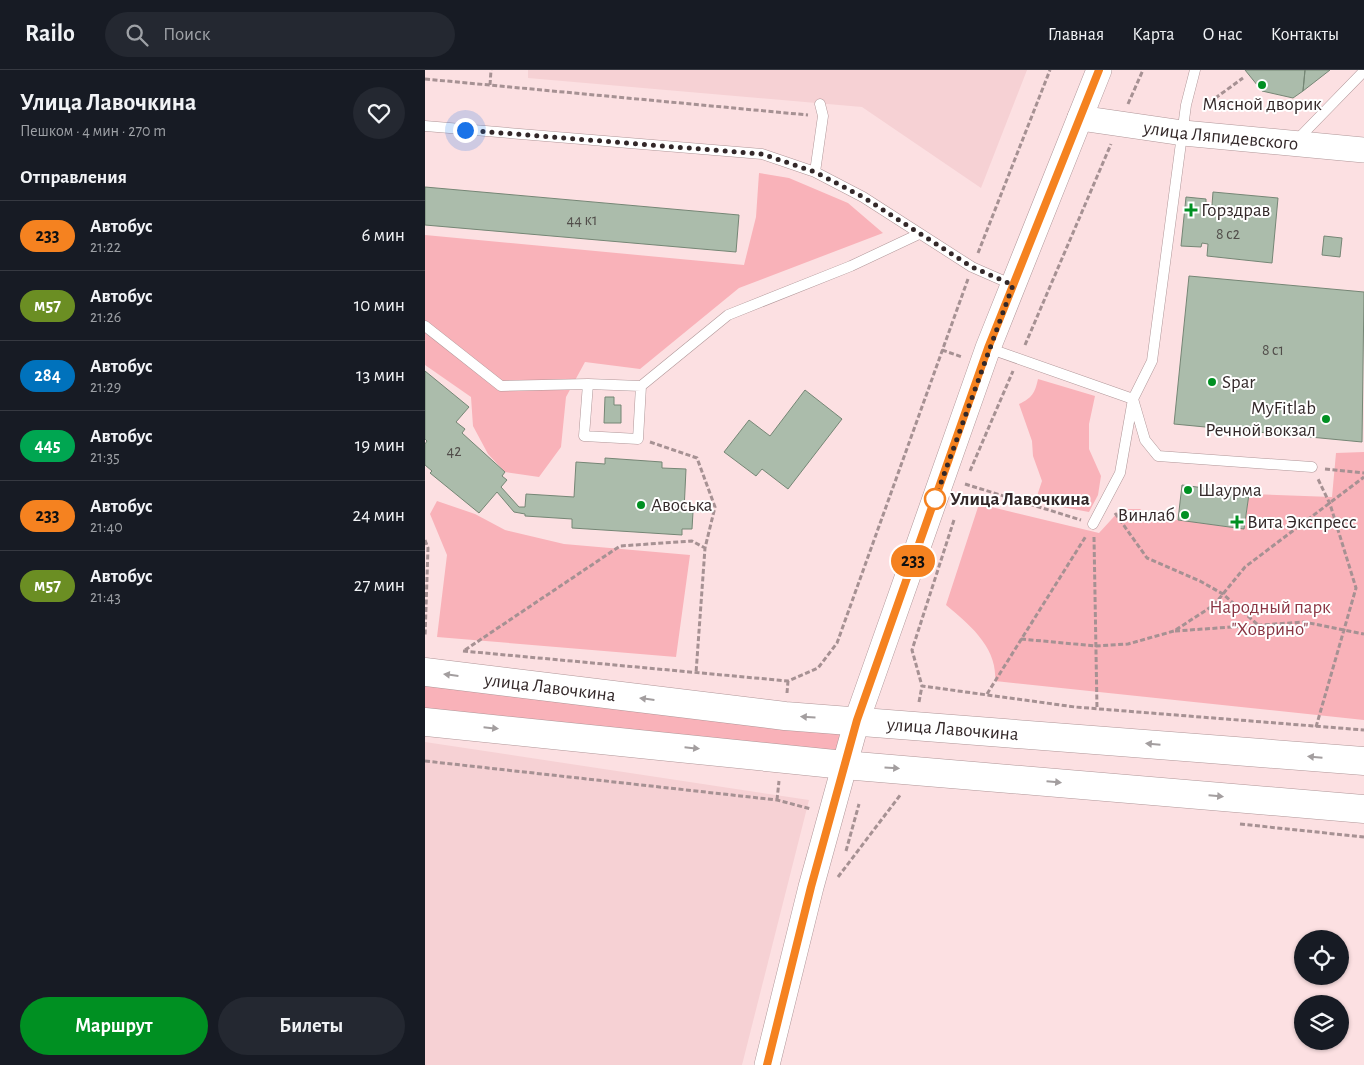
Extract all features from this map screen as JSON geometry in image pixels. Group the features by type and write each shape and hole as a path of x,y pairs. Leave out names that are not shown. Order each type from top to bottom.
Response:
{"main road":[{"name":"улица Лавочкина","path":"425,672 785,716 857,720 914,728 1364,761"},
{"path":"425,722 844,765 1364,809"}],"street":[{"path":"769,1065 857,720 988,348 1099,70"},
{"name":"улица Ляпидевского","path":"1080,118 1183,133 1364,150"}],"lane":[{"path":"1093,524 1120,473 1133,399 1152,361 1183,133 1195,70"},
{"path":"1294,143 1364,71"},
{"path":"815,172 823,116 820,104"},
{"path":"425,126 762,154 815,172 863,197 972,267 1013,285"},
{"path":"425,326 501,386 588,384 641,386 728,315 851,266 919,234"},
{"path":"988,348 1133,399"},
{"path":"588,384 584,436 638,439 641,386"},
{"path":"1133,399 1145,440 1158,456 1312,467"}],"path":[{"path":"490,85 491,70"},
{"path":"454,651 788,680 818,668 837,643 972,267 1050,70"},
{"path":"1131,99 1143,70"},
{"path":"1203,107 1243,78"},
{"path":"425,79 823,116"},
{"path":"962,493 1109,150"},
{"path":"638,439 697,458 715,507 705,548 696,673"},
{"path":"1312,467 1364,475"},
{"path":"1312,467 1330,504 1357,588 1316,726"},
{"path":"1174,632 1214,604 1245,567 1330,504 1364,475"},
{"path":"965,484 1093,524"},
{"path":"1106,500 1147,558 1200,581 1223,594 1258,625"},
{"path":"956,512 912,650 921,686 1097,709 1364,730"},
{"path":"987,694 1093,524"},
{"path":"1093,524 1097,709"},
{"path":"425,540 428,548 425,637"},
{"path":"464,651 620,546 691,541 705,548"},
{"path":"1021,639 1096,646 1128,644 1174,632 1304,622 1364,634"},
{"path":"425,761 777,800 857,817 860,801"},
{"path":"838,878 903,792 895,790"}],"shaded area":[{"path":"528,70 1027,70 981,188 862,107 528,78"},
{"path":"425,742 809,800 742,1065 425,1065"}],"green space":[{"path":"759,173 789,178 848,203 883,233 739,288 640,369 585,362 566,397 561,447 539,477 505,472 488,454 473,426 471,397 425,365 425,235 744,265 756,217"},
{"path":"1038,379 1095,396 1089,424 1089,449 1101,476 1098,495 1089,512 1035,502 1042,481 1033,456 1032,441 1019,404 1027,400 1032,394"},
{"name":"Народный парк \"Ховрино\"","path":"1364,452 1364,720 995,681 995,669 987,647 964,620 946,605 979,504 1099,533 1121,509 1140,509 1156,522 1178,520 1244,529 1249,494 1332,497 1336,453"},
{"path":"437,501 475,514 505,530 564,544 690,555 676,657 437,637 447,555 430,514"},
{"path":"425,672 857,720 844,765 425,722"}],"building":[{"path":"1245,70 1305,70 1303,91 1293,98 1262,91"},
{"path":"1305,70 1330,70 1303,91"},
{"path":"425,187 739,215 736,252 425,225"},
{"path":"1213,192 1278,198 1272,263 1207,256 1208,244 1202,243 1201,247 1181,246 1186,197 1206,199 1206,205 1212,205"},
{"path":"1324,236 1342,238 1340,257 1322,255"},
{"path":"1189,276 1364,292 1362,442 1174,424"},
{"path":"425,371 469,407 456,422 465,429 462,433 505,472 502,476 507,480 501,487 519,507 525,507 526,494 574,497 576,462 605,464 605,458 662,462 662,468 686,469 684,511 693,512 692,529 682,529 682,535 572,528 572,519 525,516 525,514 514,512 497,492 479,513 430,473 432,471 425,465 425,444 427,441 425,439"},
{"path":"805,390 842,419 788,489 762,469 756,476 724,452 749,420 770,436"},
{"path":"605,397 614,397 614,405 621,405 621,423 604,423"},
{"path":"1182,485 1249,494 1244,529 1178,520"}],"bus line":[{"name":"233","path":"767,1065 811,887 857,720 988,348 1099,70"}],"place":[{"name":"Мясной дворик","path":"1262,85"},
{"name":"Горздрав","path":"1191,210"},
{"name":"Spar","path":"1212,382"},
{"name":"MyFitlab Речной вокзал","path":"1326,419"},
{"name":"Шаурма","path":"1188,490"},
{"name":"Улица Лавочкина","path":"935,499"},
{"name":"Авоська","path":"641,505"},
{"name":"Винлаб","path":"1185,515"},
{"name":"Вита Экспресс","path":"1237,522"}],"route":[{"path":"465,130 762,154 791,162 863,197 972,267 1013,285 988,348 934,502 935,499"}]}
